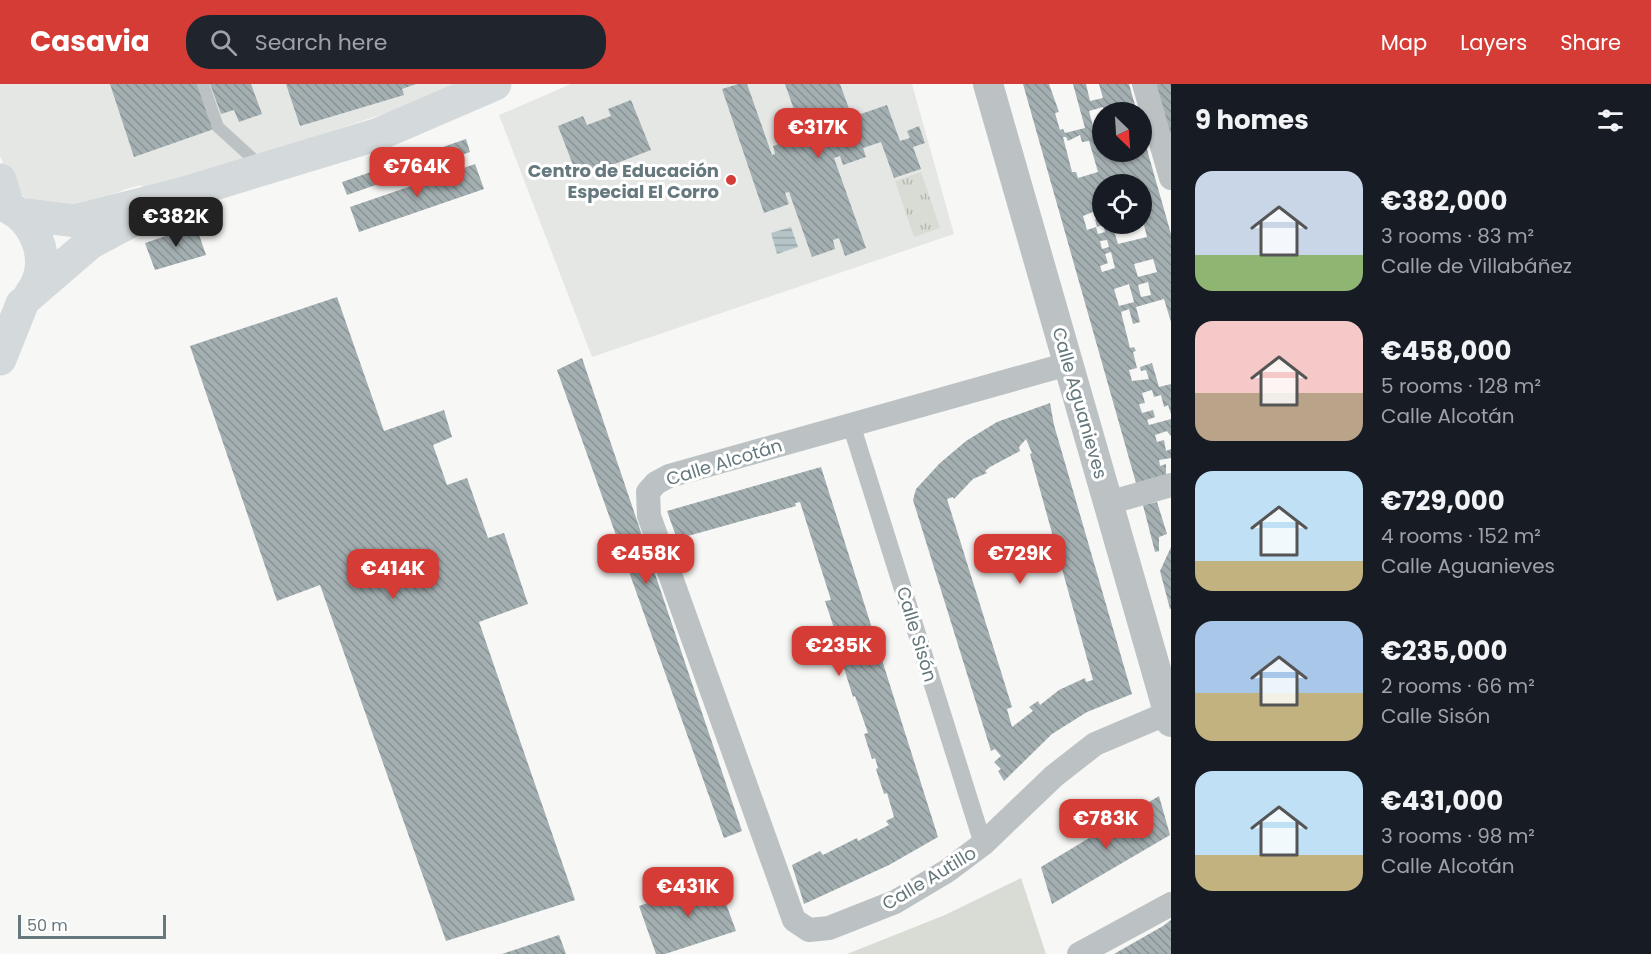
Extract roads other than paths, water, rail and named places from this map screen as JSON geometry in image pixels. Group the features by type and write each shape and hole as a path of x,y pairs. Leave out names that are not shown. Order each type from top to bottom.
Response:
{"main road":[{"path":"7,202 75,221 181,194 379,134 495,84"},
{"path":"18,306 90,243 181,194"},
{"path":"0,358 18,306 41,269 42,252 37,237 7,202"}],"street":[{"name":"Calle Aguanieves","path":"988,84 1170,717"},
{"path":"1144,84 1171,178"},
{"name":"Calle Alcotán","path":"794,920 649,516 648,492 656,483 669,476 1068,364"},
{"name":"Calle Sisón","path":"851,424 983,844"},
{"path":"1108,503 1171,484"},
{"name":"Calle Autillo","path":"794,920 809,930 829,928 895,902 947,871 983,844 1054,776 1095,744 1170,717"},
{"path":"1079,954 1171,904"}],"lane":[{"path":"202,84 218,127 251,157 256,172"}],"place":[{"name":"Centro de Educación Especial El Corro","path":"731,180"}]}
